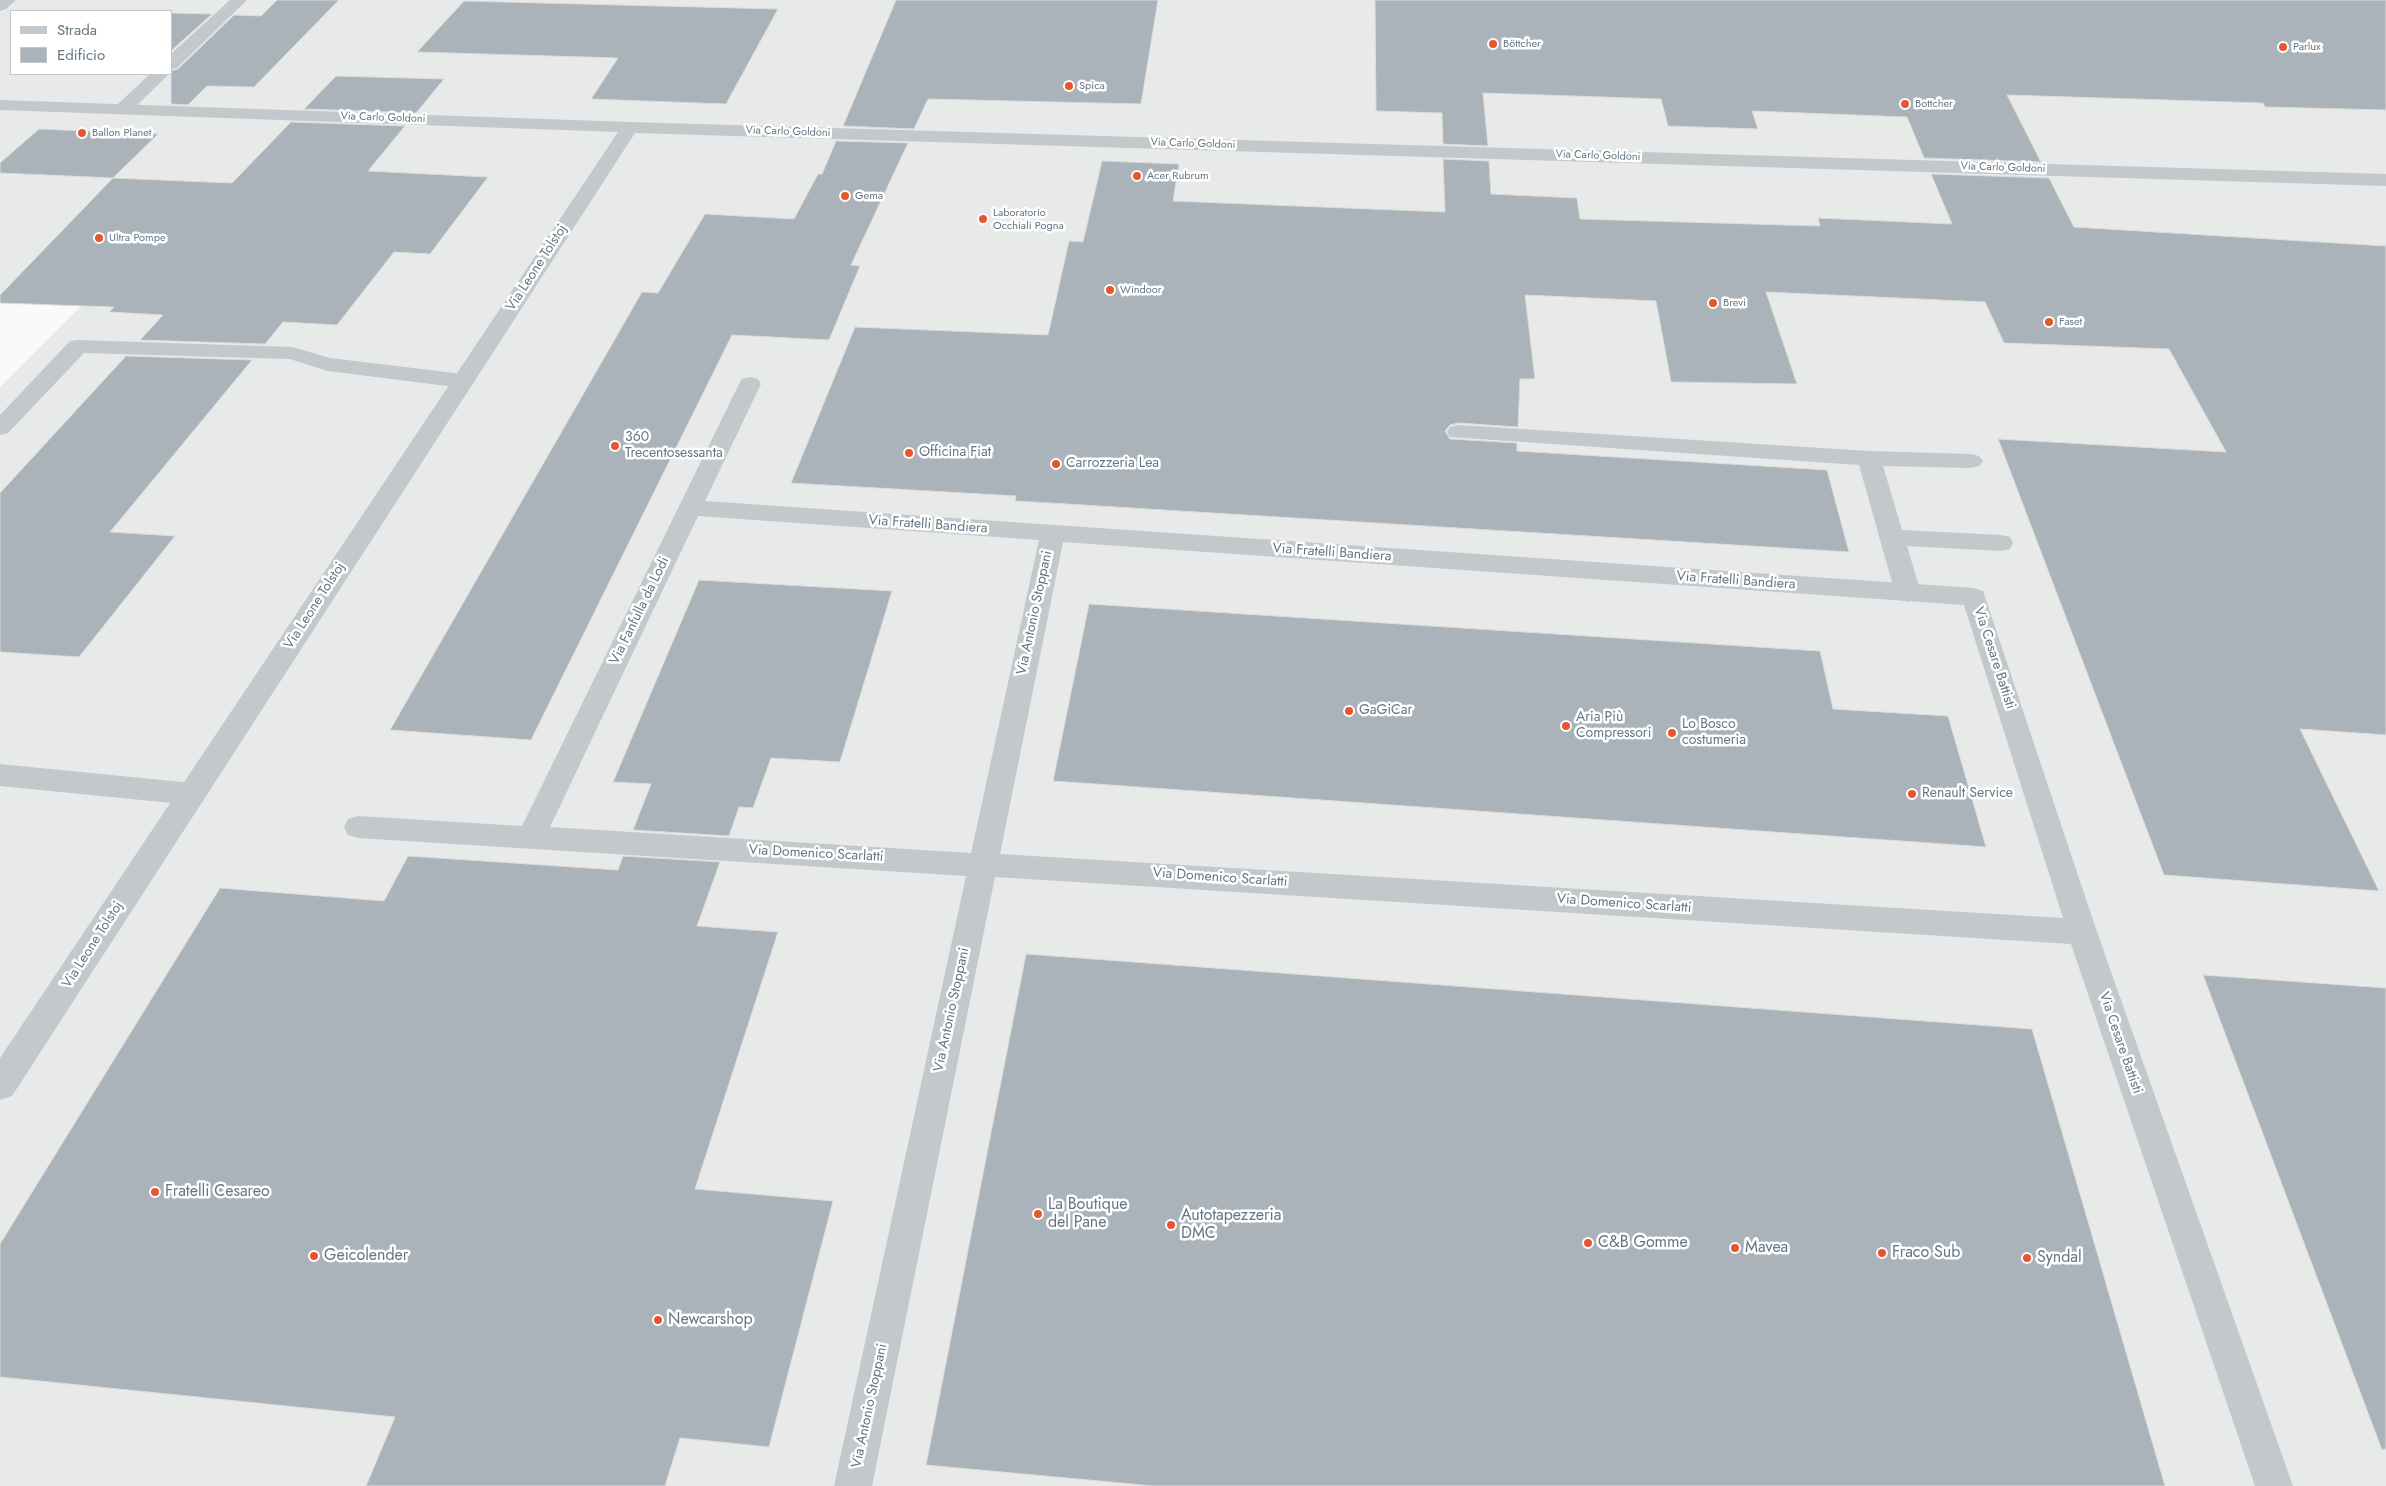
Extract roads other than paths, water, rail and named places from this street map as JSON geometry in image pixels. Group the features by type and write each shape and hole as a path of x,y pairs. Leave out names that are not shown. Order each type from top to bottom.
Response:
{"street":[{"path":"0,6 8,0"},
{"path":"172,63 239,0"},
{"path":"122,110 159,75"},
{"name":"Via Carlo Goldoni","path":"0,105 630,127 2386,180"},
{"name":"Via Leone Tolstoj","path":"0,1086 630,127"},
{"path":"0,428 78,346 292,353 328,364 462,381"},
{"name":"Via Fanfulla da Lodi","path":"530,838 750,384"},
{"path":"1458,432 1869,458 1971,461"},
{"path":"1869,458 1908,593"},
{"name":"Via Fratelli Bandiera","path":"690,508 1974,597"},
{"name":"Via Antonio Stoppani","path":"853,1486 1052,534"},
{"path":"1892,536 2001,543"},
{"name":"Via Cesare Battisti","path":"1974,597 2082,932 2274,1486"},
{"path":"0,775 192,794"},
{"name":"Via Domenico Scarlatti","path":"358,827 2082,932"}],"place":[{"name":"Böttcher","path":"1493,44"},
{"name":"Parlux","path":"2283,47"},
{"name":"Spica","path":"1069,86"},
{"name":"Bottcher","path":"1905,104"},
{"name":"Ballon Planet","path":"82,133"},
{"name":"Acer Rubrum","path":"1137,176"},
{"name":"Gema","path":"845,196"},
{"name":"Laboratorio Occhiali Pogna","path":"983,219"},
{"name":"Ultra Pompe","path":"99,238"},
{"name":"Windoor","path":"1110,290"},
{"name":"Brevi","path":"1713,303"},
{"name":"Faset","path":"2049,322"},
{"name":"360 Trecentosessanta","path":"615,446"},
{"name":"Officina Fiat","path":"909,453"},
{"name":"Carrozzeria Lea","path":"1056,464"},
{"name":"GaGiCar","path":"1349,711"},
{"name":"Aria Più Compressori","path":"1566,726"},
{"name":"Lo Bosco costumeria","path":"1672,733"},
{"name":"Renault Service","path":"1912,794"},
{"name":"Fratelli Cesareo","path":"155,1192"},
{"name":"La Boutique del Pane","path":"1038,1214"},
{"name":"Autotapezzeria DMC","path":"1171,1225"},
{"name":"C&B Gomme","path":"1588,1243"},
{"name":"Mavea","path":"1735,1248"},
{"name":"Fraco Sub","path":"1882,1253"},
{"name":"Geicolender","path":"314,1256"},
{"name":"Syndal","path":"2027,1258"},
{"name":"Newcarshop","path":"658,1320"}]}
